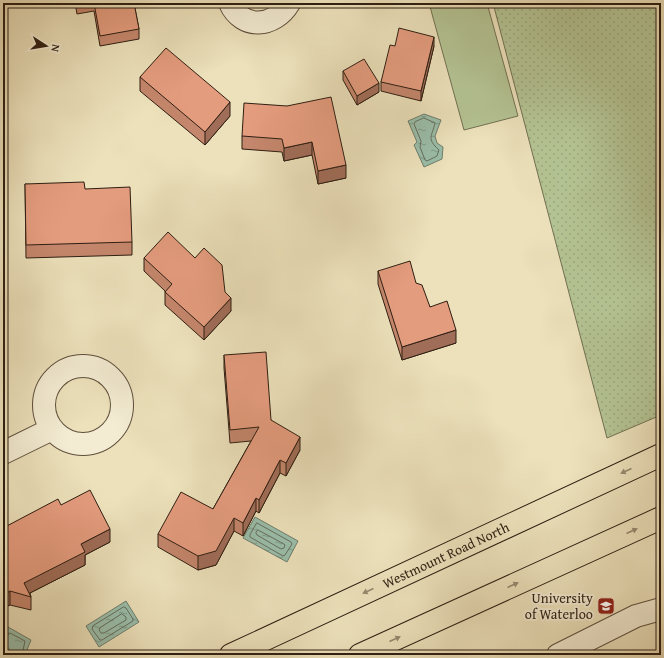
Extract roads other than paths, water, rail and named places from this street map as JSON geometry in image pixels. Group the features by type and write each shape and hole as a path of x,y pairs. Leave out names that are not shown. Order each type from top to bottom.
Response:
{"main road":[{"name":"Westmount Road North","path":"231,655 661,455"},
{"path":"360,655 661,518"}],"street":[{"path":"230,3 233,11 243,19 257,23 269,21 280,15 289,3"},
{"path":"3,453 52,429"},
{"path":"558,655 636,616 661,609"}],"water":[{"path":"424,114 441,120 435,136 437,143 443,147 442,159 424,167 414,145 417,142 408,121"},
{"path":"255,517 298,541 287,562 243,538"},
{"path":"126,601 139,622 99,647 86,626"},
{"path":"8,627 31,640 25,655 3,655 3,634"}],"place":[{"name":"University of Waterloo","path":"606,606"}]}
